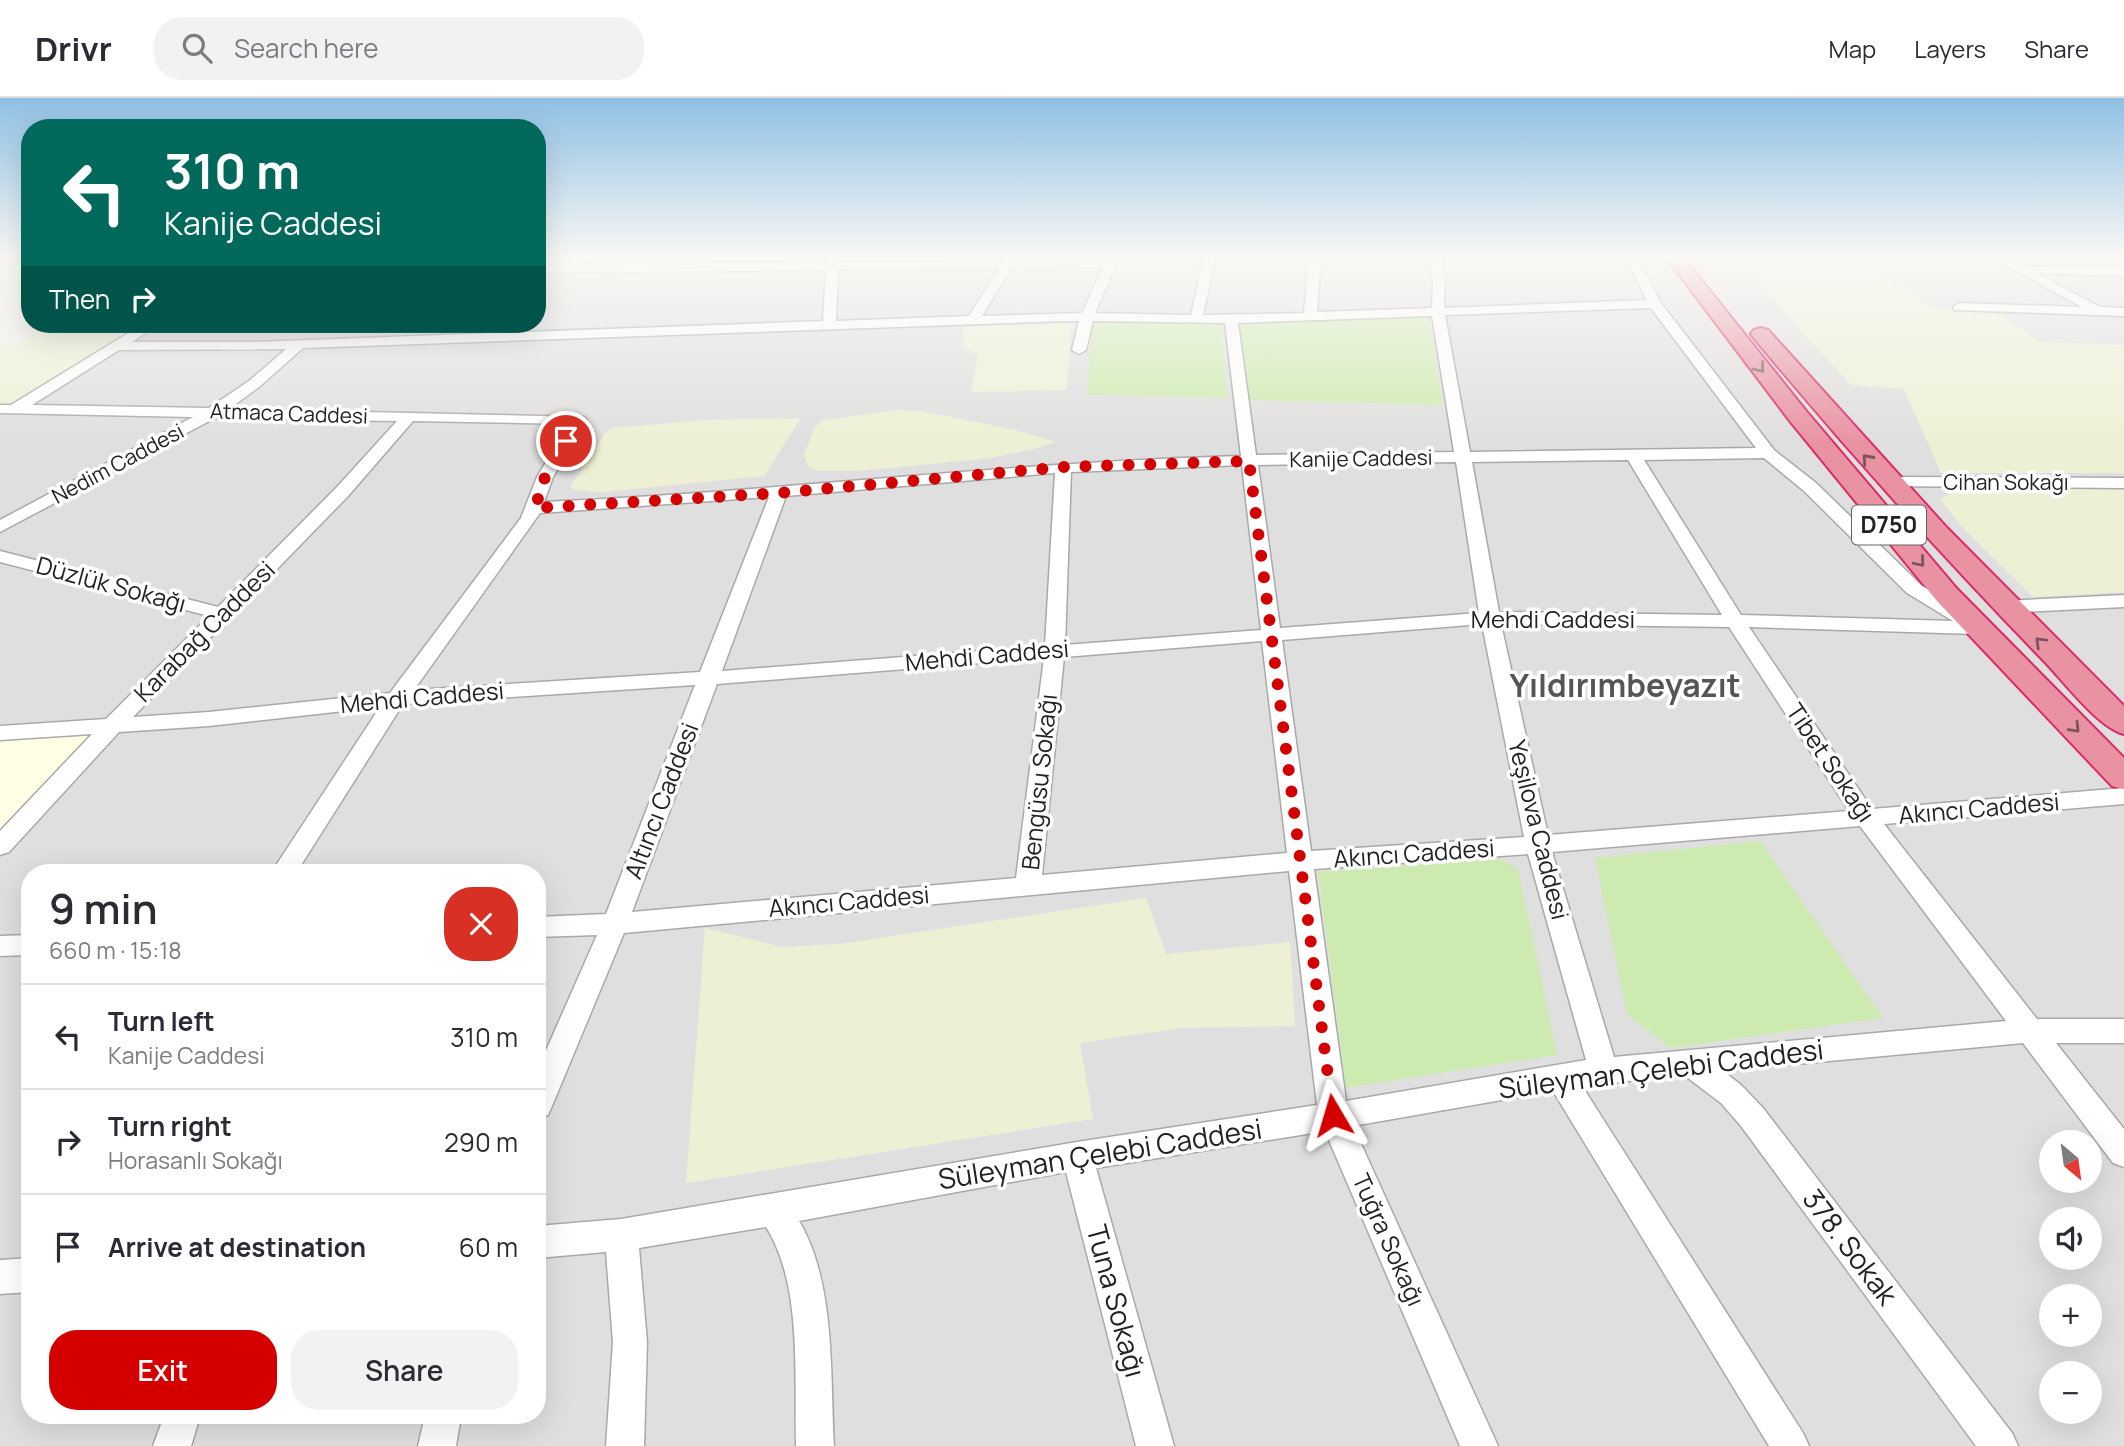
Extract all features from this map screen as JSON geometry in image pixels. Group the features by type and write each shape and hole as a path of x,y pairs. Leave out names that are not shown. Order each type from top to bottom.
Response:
{"highway":[{"name":"D750","path":"1722,319 1798,416 1976,628 2124,778"},
{"name":"D750","path":"1749,319 1830,418 1888,482 2004,607 2124,724"}],"street":[{"path":"829,319 829,325"},
{"path":"116,346 299,345 1015,319"},
{"path":"1079,350 1087,319"},
{"path":"1191,319 1231,319"},
{"name":"Tuğra Sokağı","path":"1231,319 1333,1115 1479,1446"},
{"name":"Yeşilova Caddesi","path":"1439,319 1490,618 1538,845 1603,1070"},
{"path":"1666,319 1768,453 1810,487 1914,589 1976,628"},
{"path":"0,416 7,409 137,333"},
{"name":"Nedim Caddesi","path":"0,527 216,411 254,384 299,345"},
{"name":"Atmaca Caddesi","path":"7,409 579,420 545,477 535,508"},
{"name":"Karabağ Caddesi","path":"0,846 113,725 343,491 409,417"},
{"name":"Kanije Caddesi","path":"535,508 779,493 1063,467 1249,461 1768,453"},
{"name":"Tibet Sokağı","path":"1634,457 1735,621 1866,818 2027,1031 2124,1153"},
{"name":"Bengüsu Sokağı","path":"1028,886 1055,650 1063,467"},
{"name":"Cihan Sokağı","path":"1888,482 2124,483"},
{"name":"Altıncı Caddesi","path":"546,1085 615,923 779,493"},
{"path":"289,864 397,698 535,508"},
{"name":"Düzlük Sokağı","path":"0,556 222,614"},
{"path":"2004,607 2124,601"},
{"name":"Mehdi Caddesi","path":"0,733 209,719 397,698 710,678 1490,618 1976,628"},
{"name":"Akıncı Caddesi","path":"546,927 615,923 1301,861 1538,845 2124,796"},
{"path":"0,946 21,945"},
{"name":"Süleyman Çelebi Caddesi","path":"546,1241 621,1235 1077,1156 1211,1137 1603,1070 1687,1060 2027,1031 2124,1031"},
{"name":"378. Sokak","path":"1687,1060 1731,1094 1752,1117 1999,1446"},
{"path":"1562,1078 1790,1446"},
{"name":"Tuna Sokağı","path":"1077,1156 1155,1446"},
{"path":"774,1210 790,1235 803,1268 809,1309 815,1446"},
{"path":"621,1235 630,1342 625,1446"},
{"path":"0,1277 21,1276"},
{"path":"172,1446 179,1424"},
{"path":"438,1446 442,1424"}],"shaded area":[{"path":"546,319 2124,319 2124,1446 0,1446 0,401 117,333 546,333"},
{"path":"1790,319 2007,319 2040,342 2124,345 2124,473 1941,473 1904,389 1851,385"},
{"path":"1061,323 1071,325 1067,390 971,392 978,355 964,347 963,327"},
{"path":"35,333 127,333 11,405 0,405 0,349"},
{"path":"898,410 921,411 1012,429 1056,442 991,458 860,471 817,471 808,467 804,454 815,427 823,420"},
{"path":"801,418 764,476 603,492 575,490 570,487 605,433 612,428 707,420"},
{"path":"1961,489 2124,489 2124,592 2033,597 1962,527 1940,499"},
{"path":"97,734 0,835 0,741"},
{"path":"1146,898 1166,954 1290,942 1295,1026 1181,1028 1080,1043 1093,1119 686,1183 705,928 782,947 839,944"}],"green space":[{"path":"1425,319 1429,321 1443,405 1249,400 1238,321"},
{"path":"1092,320 1221,323 1227,398 1087,395"},
{"path":"1760,841 1883,1018 1671,1048 1627,1014 1595,858"},
{"path":"1500,859 1518,869 1557,1055 1346,1088 1318,872"}],"district":[{"name":"Yıldırımbeyazıt","path":"1625,686"}],"route":[{"path":"566,441 545,477 535,508 779,493 1063,467 1249,461 1333,1115"}]}
